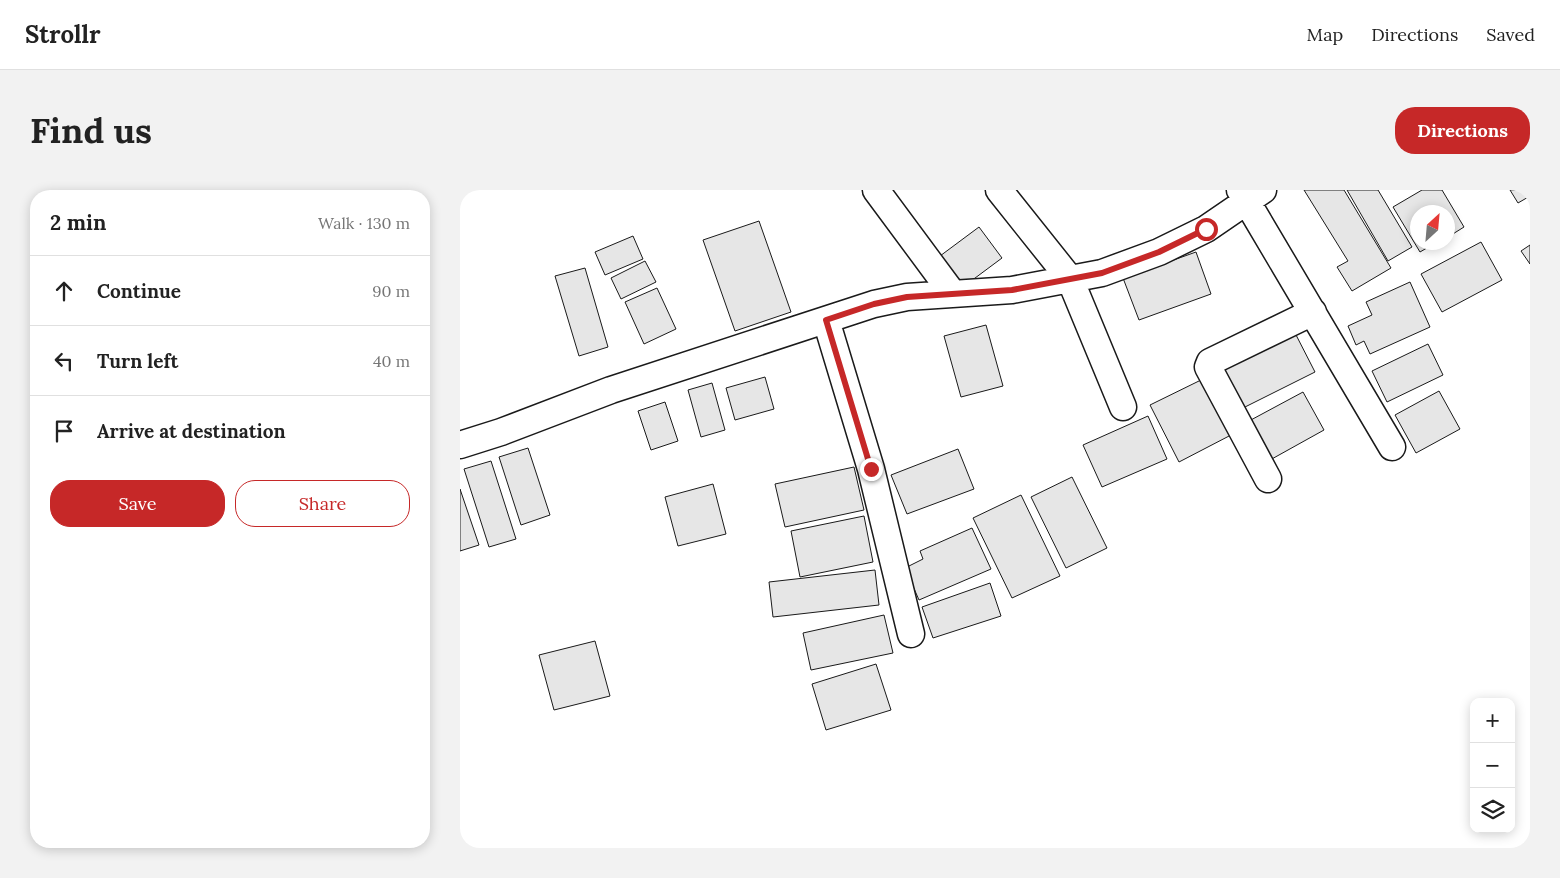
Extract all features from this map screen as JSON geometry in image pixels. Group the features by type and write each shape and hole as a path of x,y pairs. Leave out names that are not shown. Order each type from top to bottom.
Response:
{"street":[{"path":"876,190 953,294"},
{"path":"999,190 1070,279 1122,407"},
{"path":"460,445 501,432 611,390 874,304 907,297 1012,290 1102,273 1159,252 1206,229 1250,194 1313,312 1392,447"},
{"path":"1268,479 1208,364 1313,312"},
{"path":"826,320 871,469 911,634"}],"building":[{"path":"1304,190 1344,190 1391,268 1352,291 1337,267 1348,261"},
{"path":"1347,190 1378,190 1410,244 1410,248 1388,261"},
{"path":"1422,190 1442,190 1451,205 1410,205 1410,235 1393,207"},
{"path":"1510,190 1530,190 1530,196 1518,203"},
{"path":"1455,212 1464,227 1455,233"},
{"path":"759,221 791,312 735,331 703,240"},
{"path":"979,227 1002,258 963,287 940,256"},
{"path":"633,236 643,259 605,275 595,252"},
{"path":"1481,242 1502,280 1442,312 1421,274"},
{"path":"1530,245 1530,264 1521,251"},
{"path":"1196,252 1211,294 1139,320 1123,278"},
{"path":"645,261 656,282 621,299 611,278"},
{"path":"585,268 608,347 579,356 555,276"},
{"path":"1410,282 1430,327 1370,354 1364,341 1356,345 1348,326 1372,315 1366,302"},
{"path":"657,288 676,329 644,344 625,302"},
{"path":"986,325 1003,386 961,397 944,336"},
{"path":"1294,331 1315,372 1237,411 1216,370"},
{"path":"1428,344 1443,375 1387,402 1372,371"},
{"path":"765,377 774,409 735,420 726,388"},
{"path":"1203,379 1231,435 1179,462 1150,405"},
{"path":"712,383 725,430 701,437 688,390"},
{"path":"1439,391 1460,429 1416,453 1395,415"},
{"path":"1303,392 1324,430 1270,460 1249,421"},
{"path":"665,402 678,441 651,450 638,411"},
{"path":"1148,416 1167,459 1102,487 1083,445"},
{"path":"528,448 550,515 521,525 499,457"},
{"path":"958,449 974,489 907,514 891,475"},
{"path":"491,461 516,539 489,547 464,469"},
{"path":"854,467 864,510 785,527 775,484"},
{"path":"1072,477 1107,548 1066,568 1031,497"},
{"path":"713,484 726,534 678,546 665,497"},
{"path":"460,489 479,545 460,551"},
{"path":"1021,495 1060,576 1012,598 973,518"},
{"path":"864,516 873,562 800,577 791,531"},
{"path":"972,528 991,569 919,600 905,568 923,559 920,551"},
{"path":"875,570 879,605 773,617 769,582"},
{"path":"990,583 1001,616 933,638 922,607"},
{"path":"884,615 893,653 811,670 803,633"},
{"path":"595,641 610,696 554,710 539,655"},
{"path":"876,664 891,710 826,730 812,684"}],"route":[{"path":"871,469 826,320 874,304 907,297 1012,290 1102,273 1159,252 1206,229"}]}
